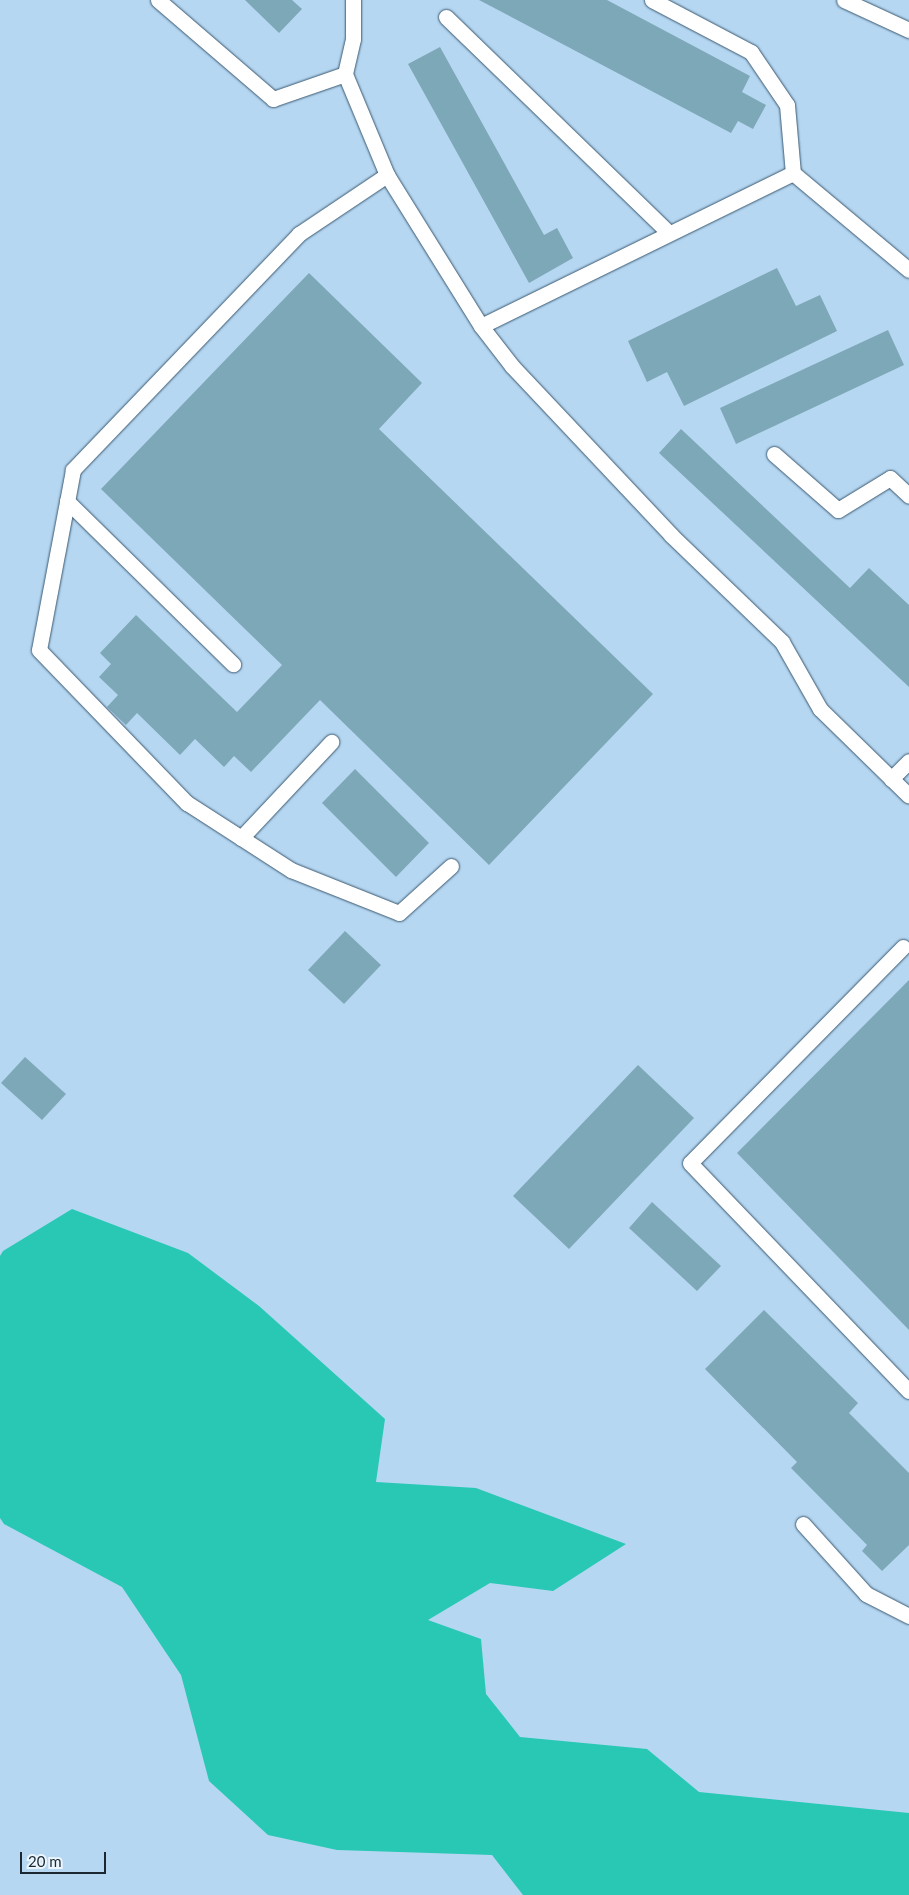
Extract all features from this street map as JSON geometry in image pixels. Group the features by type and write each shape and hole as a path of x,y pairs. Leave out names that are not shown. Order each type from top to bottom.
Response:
{"lane":[{"path":"158,0 273,99 345,74"},
{"path":"353,0 354,39 345,74 387,175 481,326 512,366 671,535 782,642 820,709 909,796"},
{"path":"652,0 751,52 787,104 793,173 909,270"},
{"path":"844,0 909,30"},
{"path":"446,17 669,233"},
{"path":"481,326 793,173"},
{"path":"387,175 299,234 73,470 39,650 186,803 291,870 399,913 451,866"},
{"path":"774,454 838,510 890,478 909,496"},
{"path":"67,501 234,664"},
{"path":"241,838 331,742"},
{"path":"892,779 909,761"},
{"path":"903,947 690,1164 909,1391"},
{"path":"803,1524 866,1594 909,1616"}],"shaded area":[{"path":"72,1209 188,1253 259,1306 385,1419 376,1482 476,1488 626,1544 553,1591 490,1583 428,1620 481,1639 486,1694 520,1737 647,1749 699,1792 909,1813 909,1895 523,1895 492,1855 337,1850 268,1835 209,1781 181,1675 122,1587 4,1524 0,1518 0,1256 3,1251"}],"building":[{"path":"245,0 292,0 302,9 279,33"},
{"path":"479,0 607,0 750,76 742,92 766,105 753,129 738,121 731,133"},
{"path":"440,47 544,235 557,228 573,258 529,283 408,64"},
{"path":"777,268 796,306 820,295 837,331 684,406 667,372 647,382 628,341"},
{"path":"309,273 422,383 379,429 653,694 489,865 320,700 251,772 234,756 224,767 195,739 180,755 137,713 126,725 107,707 118,695 99,677 111,664 100,653 136,615 237,712 282,665 101,489"},
{"path":"888,330 904,365 736,444 720,408"},
{"path":"681,429 850,588 869,568 909,605 909,687 659,453"},
{"path":"355,769 429,843 396,877 322,803"},
{"path":"345,931 381,965 344,1004 308,970"},
{"path":"909,980 909,1330 737,1153"},
{"path":"25,1057 66,1094 42,1120 1,1083"},
{"path":"638,1065 694,1118 569,1249 513,1196"},
{"path":"652,1202 721,1266 697,1291 629,1228"},
{"path":"764,1310 858,1403 849,1413 909,1473 909,1545 882,1571 862,1551 867,1545 791,1468 797,1462 705,1369"}]}
